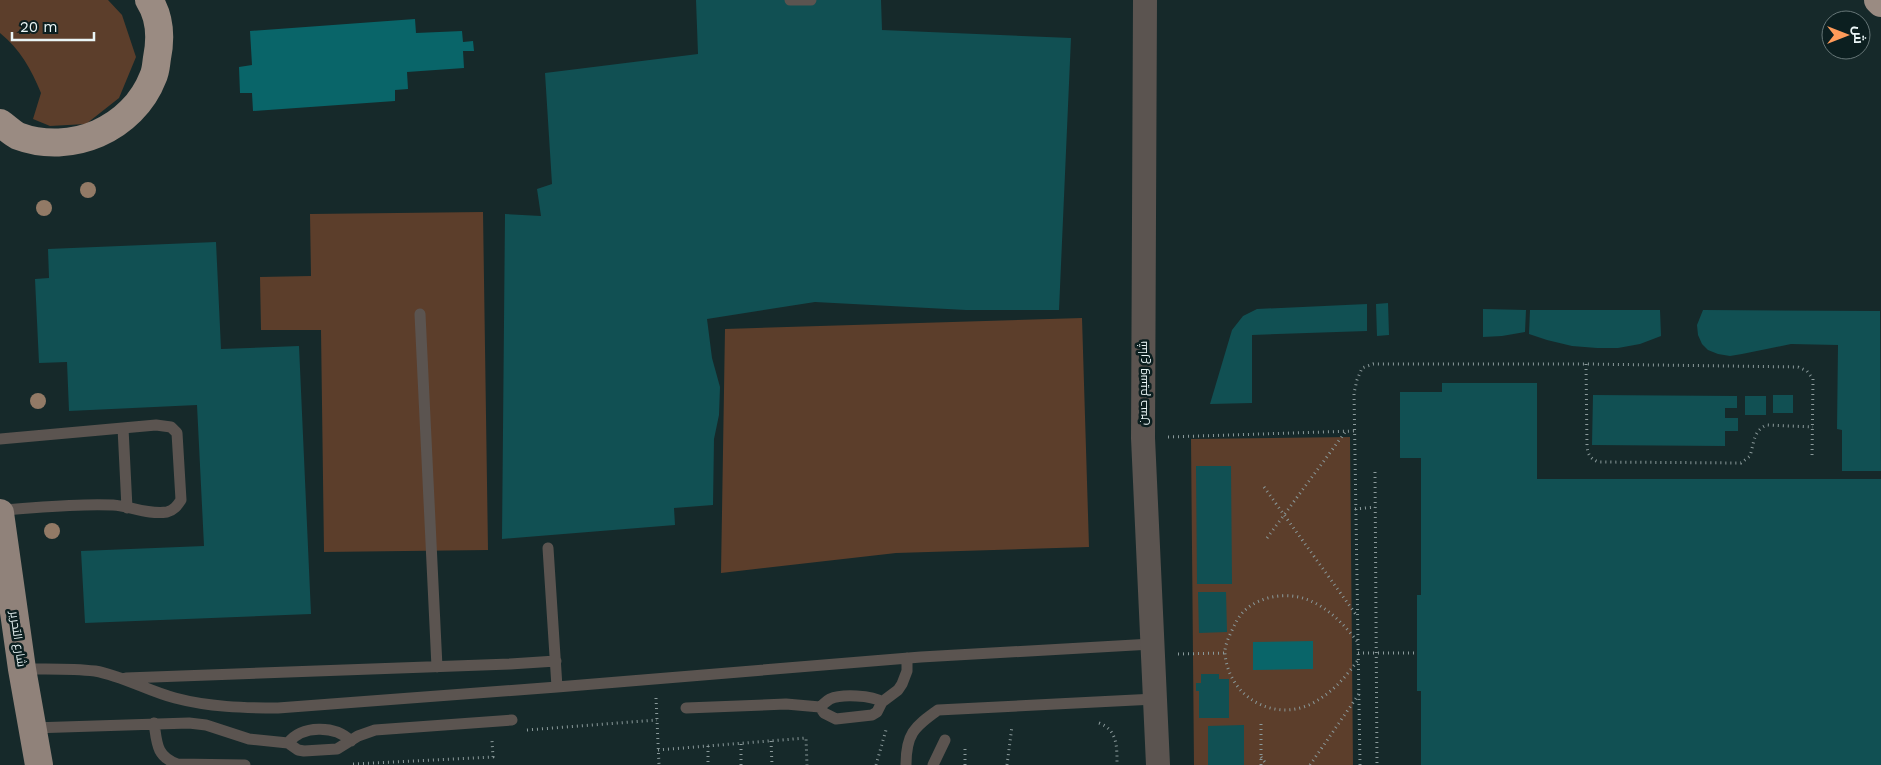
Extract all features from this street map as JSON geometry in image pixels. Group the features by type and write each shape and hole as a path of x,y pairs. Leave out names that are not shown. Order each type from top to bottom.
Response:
{"highway":[{"path":"0,123 17,136 49,144 82,140 113,127 137,105 154,76 160,44 156,11 149,0"},
{"path":"1878,0 1881,3"}],"main road":[{"name":"شارع التحرير","path":"0,511 22,669 39,765"}],"street":[{"name":"شارع وسيم حسن","path":"1144,0 1143,438 1158,765"}],"lane":[{"path":"790,0 811,0"},
{"path":"420,314 436,667"},
{"path":"0,439 156,425 172,428 176,434 181,500 176,507 167,512 150,512 116,505 0,511"},
{"path":"123,428 127,508"},
{"path":"548,548 557,687"},
{"path":"22,669 73,669 97,672 120,678 174,698 208,705 278,708 907,658 1152,650"},
{"path":"686,708 786,704 820,707 830,717 843,719 872,715 877,712 882,702 898,690 902,684 907,671 907,658"},
{"path":"120,678 556,661"},
{"path":"820,707 830,699 842,697 869,697 882,702"},
{"path":"906,765 906,751 911,734 922,722 938,710 1155,699"},
{"path":"32,728 189,723 206,725 249,739 288,743 298,750 310,751 337,749 358,736 374,730 512,720"},
{"path":"154,723 157,746 169,761 178,764 245,765"},
{"path":"288,743 297,734 302,732 330,730 345,735 351,741"},
{"path":"933,765 945,740"}],"path":[{"path":"1360,765 1354,393 1362,368 1373,364 1586,364 1798,367 1807,371 1813,380 1812,457"},
{"path":"1586,364 1587,446 1588,453 1592,459 1598,462 1741,463 1750,456 1756,432 1760,427 1767,425 1813,428"},
{"path":"1267,538 1346,431"},
{"path":"1143,438 1354,431"},
{"path":"1375,472 1377,765"},
{"path":"1264,487 1358,616"},
{"path":"1355,509 1375,507"},
{"path":"1358,642 1342,622 1322,606 1302,597 1279,595 1256,601 1240,614 1231,631 1225,653 1231,678 1245,696 1265,708 1288,710 1310,704 1330,692 1346,676 1358,660"},
{"path":"1152,650 1225,653"},
{"path":"1358,653 1417,653"},
{"path":"656,679 659,765"},
{"path":"1310,765 1358,694"},
{"path":"521,730 657,720"},
{"path":"1090,724 1100,723 1112,732 1116,744 1118,765"},
{"path":"1261,724 1261,765"},
{"path":"1007,765 1012,726"},
{"path":"1003,727 1022,726"},
{"path":"349,764 493,757 492,732"},
{"path":"965,765 966,737"},
{"path":"658,750 806,738 808,765"},
{"path":"770,741 772,765"},
{"path":"741,744 741,765"},
{"path":"708,746 708,765"},
{"path":"1261,756 1267,765"}],"shaded area":[{"path":"0,0 108,0 122,15 136,57 119,98 86,124 50,126 33,119 41,93 24,60 0,33"},
{"path":"483,212 488,550 324,552 321,330 261,330 260,277 311,276 310,214"},
{"path":"1082,318 1089,547 896,553 721,573 725,329"},
{"path":"1350,437 1353,765 1194,765 1191,439"}],"water":[{"path":"415,19 416,33 462,31 463,42 473,41 474,51 463,51 464,68 407,72 408,89 395,90 395,101 253,111 252,93 240,93 239,67 252,65 250,31"},
{"path":"1313,641 1313,669 1253,670 1253,642"}],"building":[{"path":"696,0 881,0 882,30 1071,38 1059,310 966,310 815,302 707,319 712,358 720,387 719,415 714,439 713,505 674,508 675,525 502,539 505,214 541,216 537,189 552,184 545,73 698,54"},
{"path":"216,242 221,349 299,346 311,614 85,623 81,551 204,546 197,405 69,411 67,362 39,363 35,279 49,278 48,249"},
{"path":"1388,303 1389,335 1377,336 1376,304"},
{"path":"1367,304 1367,331 1252,335 1252,403 1210,404 1232,330 1243,316 1257,309"},
{"path":"1483,309 1526,310 1525,332 1483,337"},
{"path":"1530,310 1660,310 1661,336 1640,344 1618,348 1572,346 1529,334"},
{"path":"1703,310 1880,311 1881,471 1842,471 1842,430 1837,429 1838,345 1791,344 1730,356 1718,354 1708,350 1702,344 1698,335 1697,325"},
{"path":"1442,383 1537,383 1537,479 1881,479 1881,765 1421,765 1421,691 1417,691 1417,595 1421,595 1421,458 1400,458 1400,392 1442,392"},
{"path":"1593,395 1737,396 1737,408 1725,408 1725,418 1738,418 1738,431 1725,431 1725,446 1592,445"},
{"path":"1773,395 1793,395 1793,413 1773,413"},
{"path":"1745,396 1766,396 1766,415 1745,415"},
{"path":"1196,466 1231,466 1232,584 1197,584"},
{"path":"1198,592 1226,592 1227,632 1199,633"},
{"path":"1201,674 1219,674 1219,679 1229,679 1229,718 1199,718 1199,691 1196,691 1196,683 1201,683"},
{"path":"1244,725 1244,765 1208,765 1208,726"}]}
